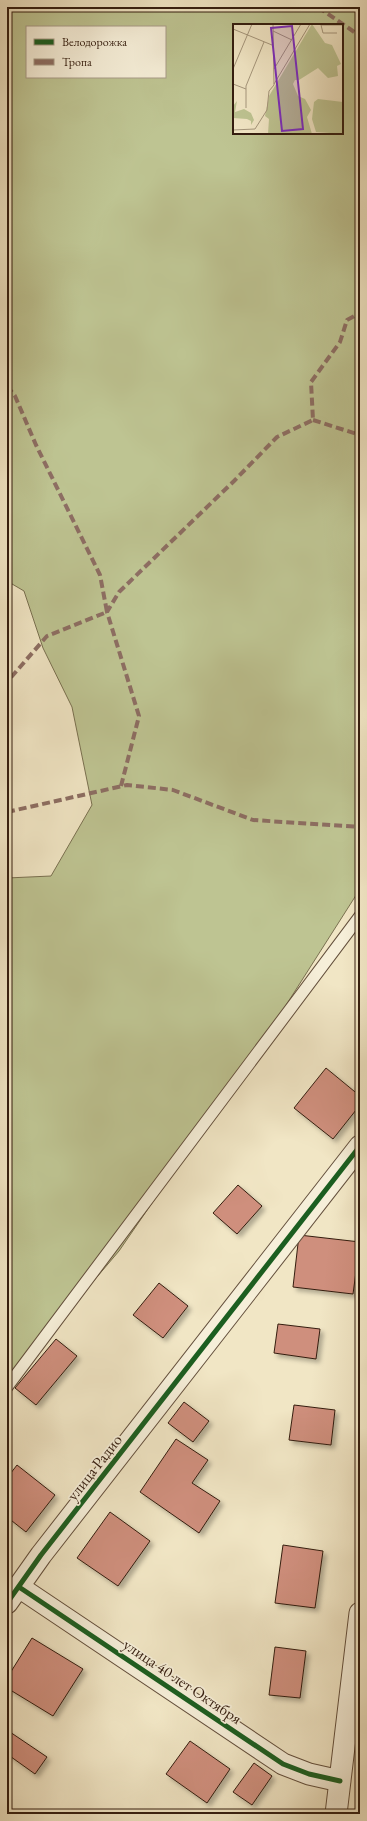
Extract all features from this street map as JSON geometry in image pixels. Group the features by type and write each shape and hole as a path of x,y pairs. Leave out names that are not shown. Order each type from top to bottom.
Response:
{"street":[{"name":"улица Радио","path":"13,1595 40,1555 360,1146"},
{"name":"улица 40 лет Октября","path":"13,1595 283,1764 309,1774 340,1781"},
{"path":"336,1814 360,1613"}],"lane":[{"path":"7,1387 360,916"}],"green space":[{"path":"7,7 360,7 360,889 260,1046 119,1251 7,1383 7,878 51,876 92,805 72,707 43,648 24,591 7,581"}],"building":[{"path":"326,1068 360,1096 360,1105 333,1139 294,1108"},
{"path":"238,1185 262,1206 237,1234 213,1213"},
{"path":"299,1235 360,1242 353,1294 293,1287"},
{"path":"159,1283 188,1306 163,1338 133,1315"},
{"path":"278,1324 320,1329 316,1359 274,1353"},
{"path":"56,1339 77,1356 36,1405 15,1388"},
{"path":"184,1402 209,1421 193,1442 168,1423"},
{"path":"294,1405 335,1410 331,1445 289,1440"},
{"path":"176,1439 208,1460 192,1483 220,1501 199,1533 140,1492"},
{"path":"17,1465 55,1495 26,1532 7,1517 7,1478"},
{"path":"110,1512 150,1541 118,1586 77,1558"},
{"path":"283,1545 323,1551 315,1608 275,1603"},
{"path":"32,1638 83,1669 53,1716 7,1688 7,1678"},
{"path":"275,1647 306,1651 300,1698 269,1695"},
{"path":"7,1730 47,1757 35,1774 7,1754"},
{"path":"190,1741 230,1769 207,1803 166,1774"},
{"path":"254,1763 272,1776 252,1805 233,1792"}],"marked path":[{"path":"318,7 343,24"},
{"path":"343,24 360,36"},
{"path":"121,786 139,716 107,612 119,592 234,481 277,437 313,420 311,382 340,342 347,320 360,313"},
{"path":"7,386 15,396 36,445 100,575 107,612 47,636 7,682"},
{"path":"313,420 360,435"},
{"path":"7,812 127,785 173,790 253,820 360,827"}],"cycle path":[{"path":"7,1603 41,1555 360,1146"},
{"path":"19,1587 283,1764 309,1774 340,1781"}]}
